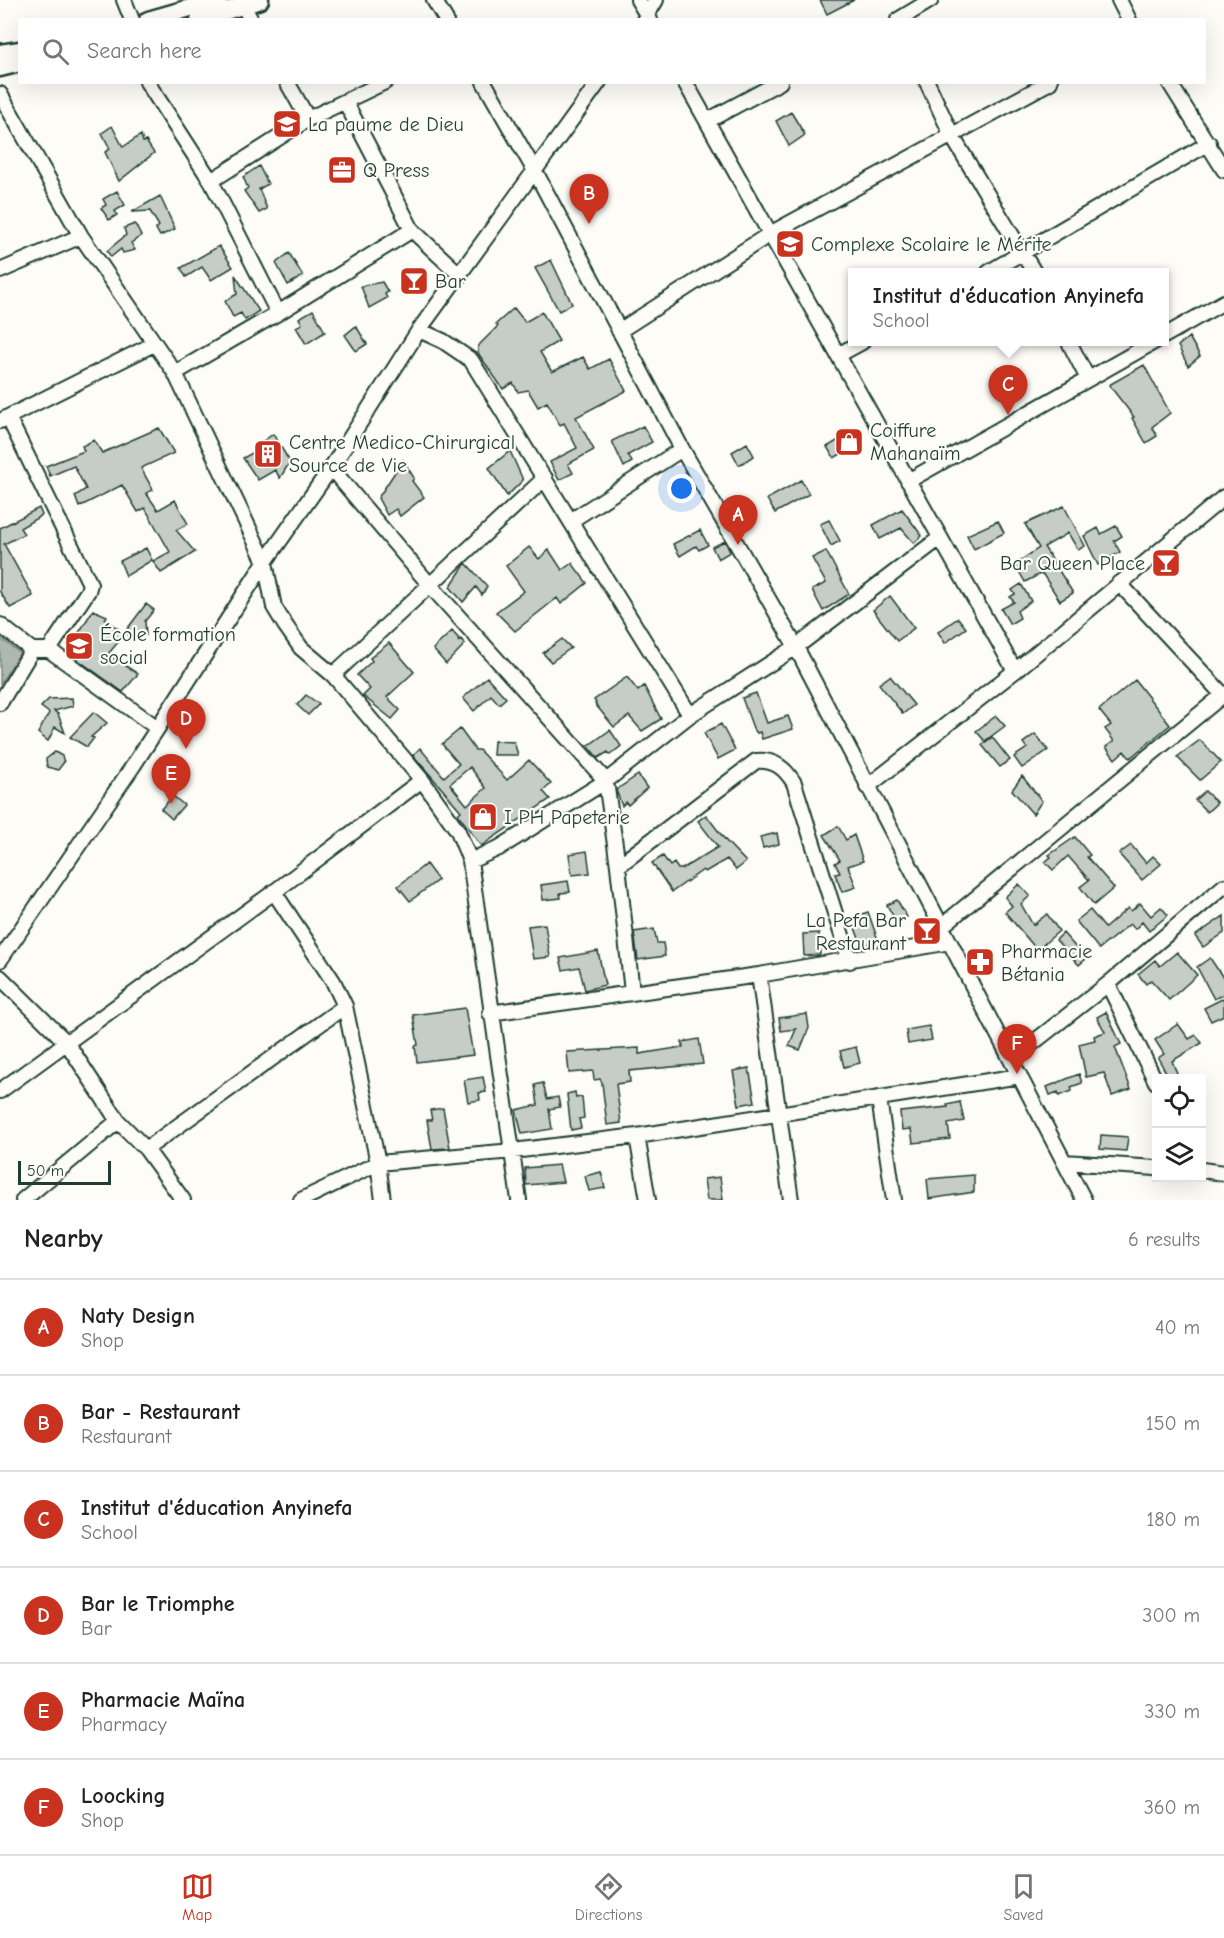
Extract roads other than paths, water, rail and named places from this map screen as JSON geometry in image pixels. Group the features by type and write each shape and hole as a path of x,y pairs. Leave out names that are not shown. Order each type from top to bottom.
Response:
{"main road":[{"path":"155,18 218,0"},
{"path":"213,18 247,13 260,0"},
{"path":"0,53 18,50"},
{"path":"0,68 18,64"}],"street":[{"path":"124,0 131,18"},
{"path":"434,0 445,18"},
{"path":"638,0 647,18"},
{"path":"647,18 656,0"},
{"path":"901,18 931,0"},
{"path":"1119,0 1128,18"},
{"path":"148,84 211,181 278,313"},
{"path":"288,84 308,119"},
{"path":"211,181 308,119 346,103 381,84"},
{"path":"485,84 536,173 682,449 796,646 867,787 1084,1200"},
{"path":"0,960 133,766 156,727 265,562 331,468 419,330 536,173 598,84"},
{"path":"686,84 1015,671"},
{"path":"707,121 776,84"},
{"path":"928,84 952,136 1025,253 1032,268"},
{"path":"619,331 770,234 1046,84"},
{"path":"1170,84 1224,170"},
{"path":"0,94 81,236 175,373 265,562 274,607 301,648 333,675 423,780 458,831 470,861 490,1013 519,1200"},
{"path":"346,103 411,230 460,275"},
{"path":"998,268 1209,143"},
{"path":"175,373 278,313 411,230"},
{"path":"0,271 81,236"},
{"path":"1169,333 1224,302"},
{"path":"419,330 444,341 471,360 572,520 690,715"},
{"path":"49,650 88,591 90,584 4,419 154,345"},
{"path":"838,354 854,346"},
{"path":"1071,346 1088,379"},
{"path":"908,481 1147,346"},
{"path":"572,520 682,449"},
{"path":"331,468 429,584 606,781 632,992"},
{"path":"333,675 545,478"},
{"path":"867,787 1015,671 1224,497"},
{"path":"470,861 499,848 606,781 690,715 796,646 940,538"},
{"path":"942,926 1224,696 1119,583"},
{"path":"0,625 32,650 49,650 156,727"},
{"path":"0,703 32,650"},
{"path":"618,866 756,761 767,759 783,769 794,783 850,961"},
{"path":"0,1091 274,892 423,780"},
{"path":"1011,1060 1223,890"},
{"path":"274,892 333,981 345,1006 378,1163 383,1200"},
{"path":"490,1013 850,961 950,942"},
{"path":"759,975 791,1200"},
{"path":"0,977 67,1043 118,1121 146,1149 183,1200"},
{"path":"1108,984 1152,1074"},
{"path":"146,1149 345,1006"},
{"path":"301,1200 378,1163 513,1151 637,1136 879,1100 1020,1076"},
{"path":"879,1100 894,1200"},
{"path":"23,1200 118,1121"},
{"path":"637,1136 648,1200"},
{"path":"1064,1162 1152,1168"},
{"path":"1206,1171 1224,1173"}],"place":[{"name":"La paume de Dieu","path":"287,124"},
{"name":"Q Press","path":"342,170"},
{"name":"Bar - Restaurant","path":"589,224"},
{"name":"Complexe Scolaire le Mérite","path":"790,244"},
{"name":"Bar","path":"414,281"},
{"name":"Institut d'éducation Anyinefa","path":"1008,415"},
{"name":"Coiffure Mahanaïm","path":"849,442"},
{"name":"Centre Medico-Chirurgical Source de Vie","path":"268,454"},
{"name":"Naty Design","path":"738,545"},
{"name":"Bar Queen Place","path":"1166,563"},
{"name":"École formation social","path":"79,646"},
{"name":"Bar le Triomphe","path":"186,749"},
{"name":"Pharmacie Maïna","path":"171,804"},
{"name":"I PH Papeterie","path":"483,817"},
{"name":"La Pefa Bar Restaurant","path":"927,931"},
{"name":"Pharmacie Bétania","path":"980,962"},
{"name":"Loocking","path":"1017,1074"}]}
